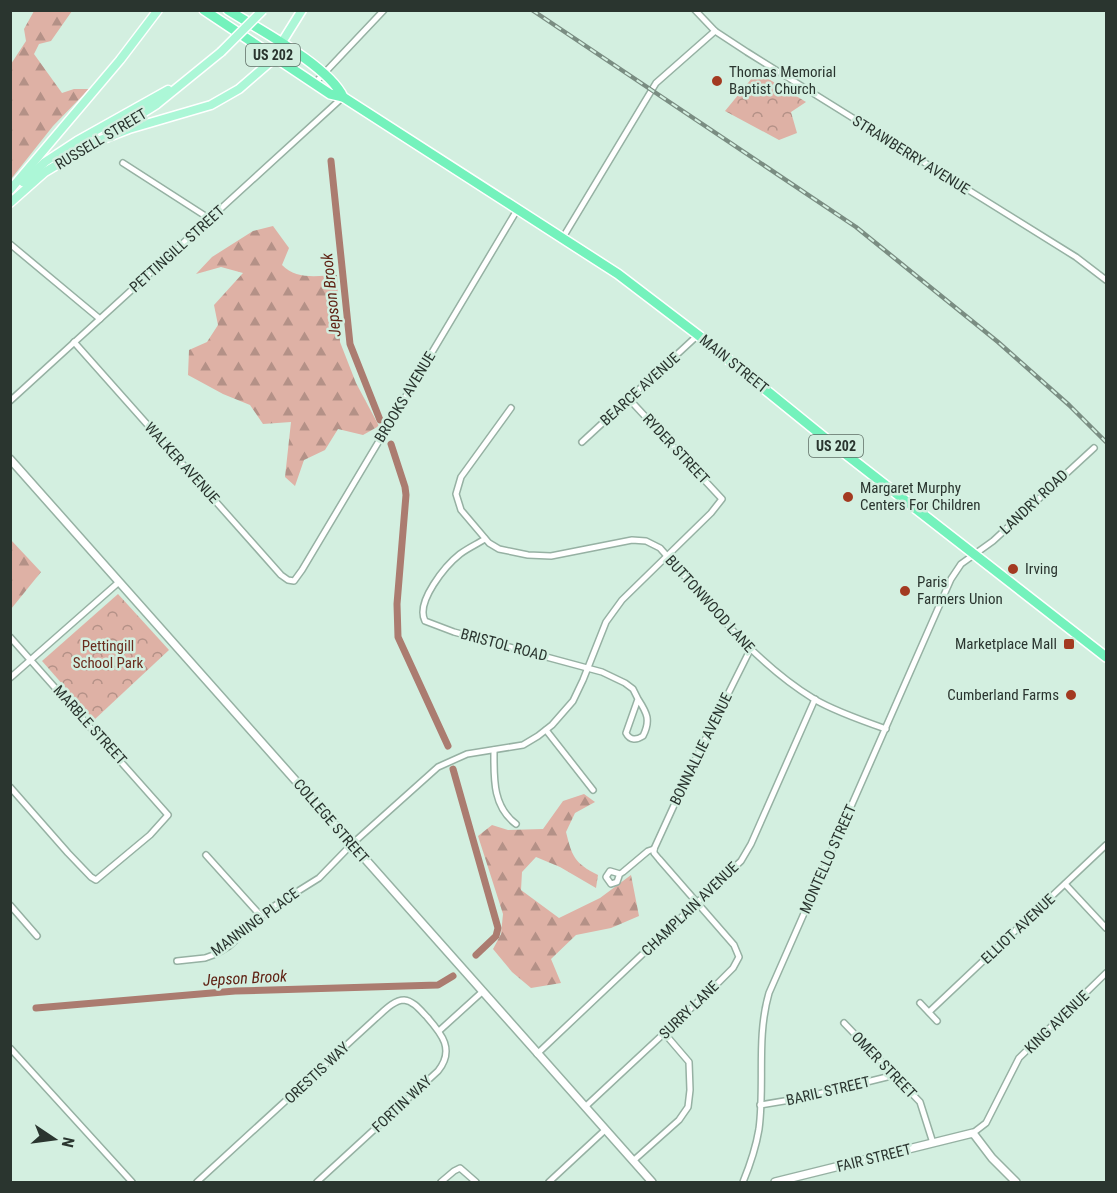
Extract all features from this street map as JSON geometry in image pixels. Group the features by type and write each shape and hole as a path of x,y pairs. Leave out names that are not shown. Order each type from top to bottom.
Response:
{"highway":[{"name":"MAIN STREET","path":"204,10 330,94 343,97 618,274 1107,657"},
{"name":"MAIN STREET","path":"228,10 283,44 324,74 338,86 343,97"}],"main road":[{"path":"10,192 159,10"},
{"name":"RUSSELL STREET","path":"10,203 45,172 157,104 221,52 263,10"},
{"path":"90,144 129,129 211,105 239,89 269,63 283,44 302,10"},
{"name":"RUSSELL STREET","path":"10,192 45,162 77,141 192,76"}],"street":[{"path":"315,83 384,10"},
{"name":"STRAWBERRY AVENUE","path":"695,10 715,31 1076,257 1107,280"},
{"path":"562,239 656,83 715,31"},
{"name":"PETTINGILL STREET","path":"10,401 343,97"},
{"path":"123,163 210,219"},
{"name":"BROOKS AVENUE","path":"291,581 296,579 302,570 517,210"},
{"path":"10,244 100,318"},
{"name":"BEARCE AVENUE","path":"582,442 698,335"},
{"name":"WALKER AVENUE","path":"74,342 281,575 291,581"},
{"name":"RYDER STREET","path":"629,399 722,499"},
{"path":"485,539 460,510 456,494 457,485 511,408"},
{"name":"LANDRY ROAD","path":"973,554 993,540 1094,448"},
{"name":"COLLEGE STREET","path":"10,459 652,1182"},
{"name":"MANNING PLACE","path":"177,961 205,958 229,946 261,916 285,898 319,878 352,844 438,767 467,754 523,745 546,730 568,708 579,690 606,622 622,600 711,513 722,499"},
{"name":"BUTTONWOOD LANE","path":"485,539 499,549 540,556 564,554 626,540 641,540 655,545 750,650 815,699 886,729"},
{"name":"BRISTOL ROAD","path":"485,539 461,553 438,578 424,606 423,618 428,624 588,668 625,683 633,689 638,699"},
{"name":"MONTELLO STREET","path":"743,1182 759,1129 763,1020 769,993 951,579 960,564 973,554"},
{"path":"10,678 119,582"},
{"name":"MARBLE STREET","path":"10,637 168,815 150,835 96,880 68,853 10,787"},
{"name":"BONNALLIE AVENUE","path":"654,849 743,660 750,650"},
{"path":"638,699 649,723 643,736 635,739 630,738 626,733 638,699"},
{"name":"CHAMPLAIN AVENUE","path":"537,1054 745,855 815,699"},
{"path":"546,730 593,790"},
{"path":"494,750 496,792 505,814 516,824"},
{"name":"ELLIOT AVENUE","path":"929,1012 1107,845"},
{"path":"619,876 615,883 611,884 606,879 608,872 620,874 648,851 654,849 659,860 697,903"},
{"path":"206,855 261,916"},
{"path":"1065,884 1107,928"},
{"name":"SURRY LANE","path":"585,1107 733,968 739,957 734,945 697,903"},
{"path":"10,905 37,936"},
{"name":"KING AVENUE","path":"973,1133 986,1123 1019,1058 1107,974"},
{"path":"439,1031 482,992"},
{"name":"ORESTIS WAY","path":"197,1182 396,1002 403,1000 416,1005 439,1031"},
{"path":"920,1003 937,1021"},
{"name":"OMER STREET","path":"844,1023 920,1102 933,1143"},
{"name":"FORTIN WAY","path":"317,1182 438,1071 447,1054 445,1040 439,1031"},
{"path":"633,1161 679,1120 688,1107 690,1090 688,1062 665,1034"},
{"path":"10,1048 132,1182"},
{"name":"BARIL STREET","path":"760,1105 802,1098 895,1075"},
{"path":"549,1182 605,1130"},
{"path":"973,1133 992,1158 1016,1182"},
{"name":"FAIR STREET","path":"775,1182 973,1133"},
{"path":"441,1182 460,1168 476,1182"}],"green space":[{"path":"34,11 72,11 51,41 39,44 34,54 62,93 74,89 89,89 53,126 11,179 11,64 26,41 24,29"},
{"path":"757,72 806,102 791,112 797,133 779,140 725,111"},
{"path":"273,226 289,248 282,265 288,270 307,276 337,275 340,342 356,383 379,426 363,435 338,429 325,450 304,460 295,486 285,477 291,422 263,424 250,405 223,394 188,375 189,350 207,342 218,325 214,305 243,273 221,267 196,274 212,257 253,231"},
{"path":"11,540 41,572 11,609"},
{"name":"Pettingill School Park","path":"118,594 169,650 94,720 42,661"},
{"path":"584,794 595,802 575,813 566,832 575,858 584,867 598,875 596,888 560,867 536,857 522,872 521,890 559,918 600,898 631,875 639,916 611,928 576,935 551,959 561,983 531,988 512,972 493,949 501,934 503,914 478,836 492,825 508,830 543,829 563,801"}],"waterway":[{"name":"Jepson Brook","path":"331,161 350,344 380,420"},
{"name":"Jepson Brook","path":"391,444 406,495 397,604 398,637 448,746"},
{"name":"Jepson Brook","path":"453,769 498,928 496,936 476,955"},
{"name":"Jepson Brook","path":"36,1008 235,991 438,985 453,976"}],"railway":[{"path":"532,10 856,227 998,342 1069,405 1106,442"}],"place":[{"name":"Thomas Memorial Baptist Church","path":"717,81"},
{"name":"Margaret Murphy Centers For Children","path":"848,497"},
{"name":"Irving","path":"1013,569"},
{"name":"Paris Farmers Union","path":"905,591"},
{"name":"Marketplace Mall","path":"1069,644"},
{"name":"Cumberland Farms","path":"1071,695"}]}
